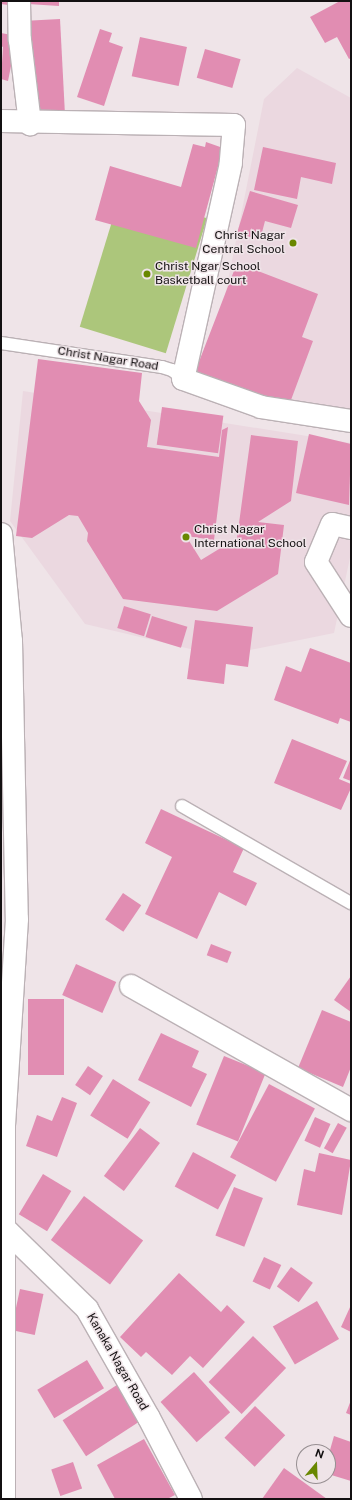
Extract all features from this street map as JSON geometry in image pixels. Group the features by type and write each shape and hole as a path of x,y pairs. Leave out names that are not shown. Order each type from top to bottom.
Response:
{"street":[{"path":"19,1 20,40 30,124"},
{"path":"1,121 30,124 234,126 231,163 183,379"},
{"name":"Christ Nagar Road","path":"183,379 261,407 351,421"},
{"path":"351,528 332,524 316,562 351,616"},
{"path":"1,534 11,641 17,919 4,1125 2,1226 4,1499"},
{"path":"131,986 351,1110"},
{"name":"Kanaka Nagar Road","path":"2,1226 86,1309 149,1418 191,1499"}],"lane":[{"name":"Christ Nagar Road","path":"1,343 162,367 172,370 183,379"},
{"path":"182,806 351,903"}],"shaded area":[{"name":"Christ Nagar Central School","path":"297,68 351,98 351,411 207,387 264,99"},
{"name":"Christ Nagar International School","path":"23,391 351,443 351,553 334,633 220,656 85,624 10,521"}],"green space":[{"name":"Christ Ngar School Basketball court","path":"121,192 207,218 166,353 80,327"}],"building":[{"path":"1,1 9,1 8,5 1,4"},
{"path":"28,1 59,1 59,6 28,4"},
{"path":"340,1 351,1 351,58 349,59 337,37 325,43 310,17"},
{"path":"60,19 65,110 32,112 27,21"},
{"path":"100,29 112,33 109,42 123,47 104,106 77,97"},
{"path":"1,33 17,36 8,81 1,79 3,47 1,46"},
{"path":"140,37 187,47 179,86 132,76"},
{"path":"205,49 241,59 232,88 197,78"},
{"path":"206,142 223,148 196,248 95,220 110,166 181,187 193,144 205,147"},
{"path":"263,147 336,163 332,184 301,177 297,199 254,190"},
{"path":"250,191 298,205 291,228 265,221 260,240 237,233"},
{"path":"237,263 318,294 302,337 313,341 288,408 195,372"},
{"path":"38,359 142,373 139,401 151,420 147,447 219,457 222,430 228,427 214,540 186,536 201,560 237,538 251,435 298,441 291,501 258,522 284,525 278,574 217,611 123,599 87,541 88,533 78,516 69,515 32,538 16,536"},
{"path":"162,407 223,416 218,453 157,445"},
{"path":"309,434 351,444 349,505 296,493"},
{"path":"124,606 151,614 144,636 117,628"},
{"path":"152,616 187,627 181,648 146,637"},
{"path":"195,620 253,627 248,667 226,664 224,684 187,679"},
{"path":"310,648 351,663 351,722 340,718 338,724 274,700 286,666 301,672"},
{"path":"292,739 347,761 339,779 351,784 351,788 341,810 274,783"},
{"path":"351,758 351,781 343,778"},
{"path":"161,809 244,848 233,872 257,883 246,906 219,892 197,939 145,914 172,857 145,843"},
{"path":"123,893 141,905 123,932 105,920"},
{"path":"211,944 232,952 227,963 207,955"},
{"path":"76,964 116,982 102,1013 62,995"},
{"path":"351,976 351,1012 334,1000"},
{"path":"28,999 64,999 64,1075 28,1075"},
{"path":"322,1010 351,1022 351,1067 343,1087 298,1068"},
{"path":"161,1033 199,1051 192,1067 207,1074 191,1107 138,1080"},
{"path":"224,1056 266,1073 238,1141 196,1125"},
{"path":"88,1066 103,1076 90,1095 75,1085"},
{"path":"113,1079 150,1102 128,1139 90,1115"},
{"path":"269,1084 315,1108 276,1182 230,1157"},
{"path":"62,1097 77,1103 57,1157 26,1146 37,1115 52,1121"},
{"path":"315,1117 331,1124 320,1148 304,1141"},
{"path":"338,1123 347,1128 333,1153 324,1148"},
{"path":"140,1128 160,1143 124,1191 104,1176"},
{"path":"193,1152 236,1175 218,1209 175,1186"},
{"path":"319,1153 351,1160 342,1215 297,1205 304,1169 315,1172"},
{"path":"43,1174 71,1191 47,1231 19,1214"},
{"path":"234,1187 263,1198 244,1247 215,1236"},
{"path":"84,1196 143,1241 110,1284 51,1240"},
{"path":"264,1257 281,1265 270,1290 253,1281"},
{"path":"291,1267 313,1283 299,1302 277,1286"},
{"path":"179,1273 221,1312 227,1305 245,1322 203,1368 190,1356 172,1375 146,1352 141,1357 120,1337"},
{"path":"20,1289 43,1294 35,1335 11,1330"},
{"path":"317,1301 339,1339 295,1365 273,1326"},
{"path":"351,1305 351,1332 341,1327"},
{"path":"253,1336 286,1368 242,1414 209,1382"},
{"path":"87,1360 104,1388 54,1418 37,1390"},
{"path":"194,1372 230,1412 197,1442 161,1402"},
{"path":"123,1381 146,1417 86,1456 63,1420"},
{"path":"351,1400 351,1415 346,1413"},
{"path":"255,1406 285,1435 255,1467 224,1438"},
{"path":"334,1436 351,1442 351,1481 336,1476 336,1444 332,1444"},
{"path":"144,1439 175,1495 167,1499 115,1499 97,1465"},
{"path":"73,1462 82,1488 60,1496 51,1469"},
{"path":"284,1468 296,1477 296,1484 306,1484 327,1499 262,1499"}],"place":[{"name":"Christ Nagar Central School","path":"293,243"},
{"name":"Christ Ngar School Basketball court","path":"147,274"},
{"name":"Christ Nagar International School","path":"186,537"}]}
